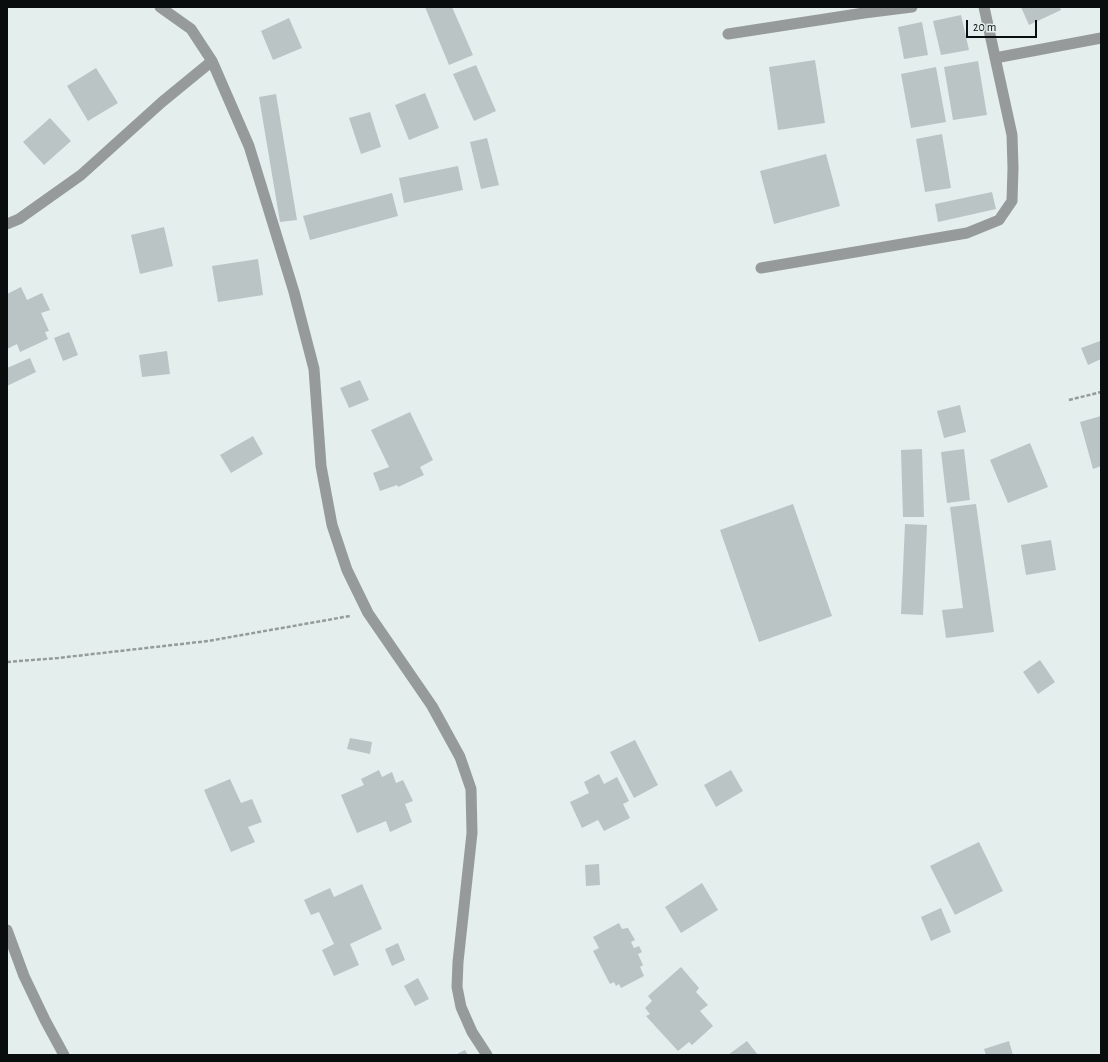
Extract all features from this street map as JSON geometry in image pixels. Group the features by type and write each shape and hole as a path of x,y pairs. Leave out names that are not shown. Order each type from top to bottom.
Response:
{"street":[{"path":"160,7 191,29 212,61 249,146 294,292 314,369 321,466 332,525 347,570 368,613 432,706 460,757 471,789 472,833 458,962 457,987 461,1007 472,1032 487,1055"},
{"path":"728,34 912,7"},
{"path":"761,268 967,232 999,220 1012,201 1012,134 984,7"},
{"path":"995,58 1101,38"},
{"path":"7,224 19,219 81,175 162,102 212,61"},
{"path":"7,930 24,976 64,1055"}],"path":[{"path":"1070,400 1101,392"},
{"path":"7,662 58,658 208,641 368,613"}],"building":[{"path":"425,7 452,7 473,55 449,65"},
{"path":"1021,7 1060,7 1061,10 1029,25"},
{"path":"961,15 969,50 941,55 933,21"},
{"path":"289,18 302,48 273,60 261,31"},
{"path":"922,22 928,55 904,59 898,27"},
{"path":"815,60 825,123 778,130 769,67"},
{"path":"978,61 987,115 953,120 944,67"},
{"path":"476,65 496,111 474,121 453,74"},
{"path":"936,67 946,122 911,128 901,74"},
{"path":"96,68 118,103 88,121 67,86"},
{"path":"425,93 439,128 409,140 395,105"},
{"path":"276,94 297,220 280,222 259,97"},
{"path":"370,112 381,147 361,154 349,118"},
{"path":"50,118 71,141 44,165 23,142"},
{"path":"942,134 951,188 925,192 916,139"},
{"path":"487,138 499,185 481,189 470,142"},
{"path":"826,154 840,206 774,224 760,171"},
{"path":"458,166 463,190 404,203 399,178"},
{"path":"992,192 996,209 938,222 935,204"},
{"path":"392,193 398,216 310,240 303,216"},
{"path":"164,227 173,266 140,274 131,235"},
{"path":"258,259 263,295 218,302 212,266"},
{"path":"21,287 27,300 42,293 50,310 41,313 49,331 45,332 48,339 20,352 17,344 7,349 7,294"},
{"path":"69,332 78,355 63,361 54,338"},
{"path":"1100,341 1101,359 1088,365 1081,348"},
{"path":"167,351 170,374 142,377 139,355"},
{"path":"30,358 36,372 7,386 7,368"},
{"path":"360,380 369,400 349,408 340,388"},
{"path":"960,405 966,432 944,438 937,411"},
{"path":"410,412 433,460 420,467 424,475 398,487 397,485 380,491 373,473 389,467 371,430"},
{"path":"1101,416 1101,466 1093,469 1080,422"},
{"path":"253,436 263,454 231,473 220,455"},
{"path":"1030,443 1048,487 1008,503 990,460"},
{"path":"922,449 924,517 903,517 901,450"},
{"path":"964,449 970,500 947,503 941,452"},
{"path":"793,504 832,616 759,642 720,530"},
{"path":"976,504 994,632 946,638 942,610 963,608 950,507"},
{"path":"905,524 927,525 923,615 901,614"},
{"path":"1051,540 1056,570 1026,575 1021,545"},
{"path":"1040,660 1055,682 1038,694 1023,672"},
{"path":"350,738 372,742 370,754 347,749"},
{"path":"635,740 658,785 634,798 610,752"},
{"path":"379,770 382,777 392,772 396,783 403,780 413,801 405,804 412,822 390,832 386,821 357,833 341,795 364,785 361,779"},
{"path":"731,770 743,791 716,807 704,785"},
{"path":"599,774 604,784 617,777 629,801 623,804 630,818 604,831 598,820 582,828 570,802 589,793 584,782"},
{"path":"230,779 241,803 252,799 262,822 248,827 255,842 231,852 204,790"},
{"path":"979,842 1003,891 955,915 930,866"},
{"path":"599,864 600,885 586,886 585,865"},
{"path":"702,883 718,910 681,933 665,907"},
{"path":"362,884 382,929 350,944 359,965 334,976 322,950 334,944 319,912 311,915 304,900 330,888 334,897"},
{"path":"941,908 951,932 931,941 921,917"},
{"path":"619,923 622,929 628,928 635,940 631,942 634,948 639,946 642,952 638,954 643,965 640,967 644,976 621,988 619,984 616,986 614,982 610,984 593,951 599,948 593,937"},
{"path":"398,943 405,960 392,966 385,949"},
{"path":"681,967 699,988 696,992 708,1005 700,1011 713,1026 692,1045 689,1042 678,1051 646,1016 650,1014 645,1008 652,1001 648,996"},
{"path":"418,978 429,999 415,1006 404,986"},
{"path":"747,1041 758,1055 728,1055"},
{"path":"1009,1041 1013,1055 986,1055 984,1049"},
{"path":"465,1050 468,1055 455,1055"}]}
